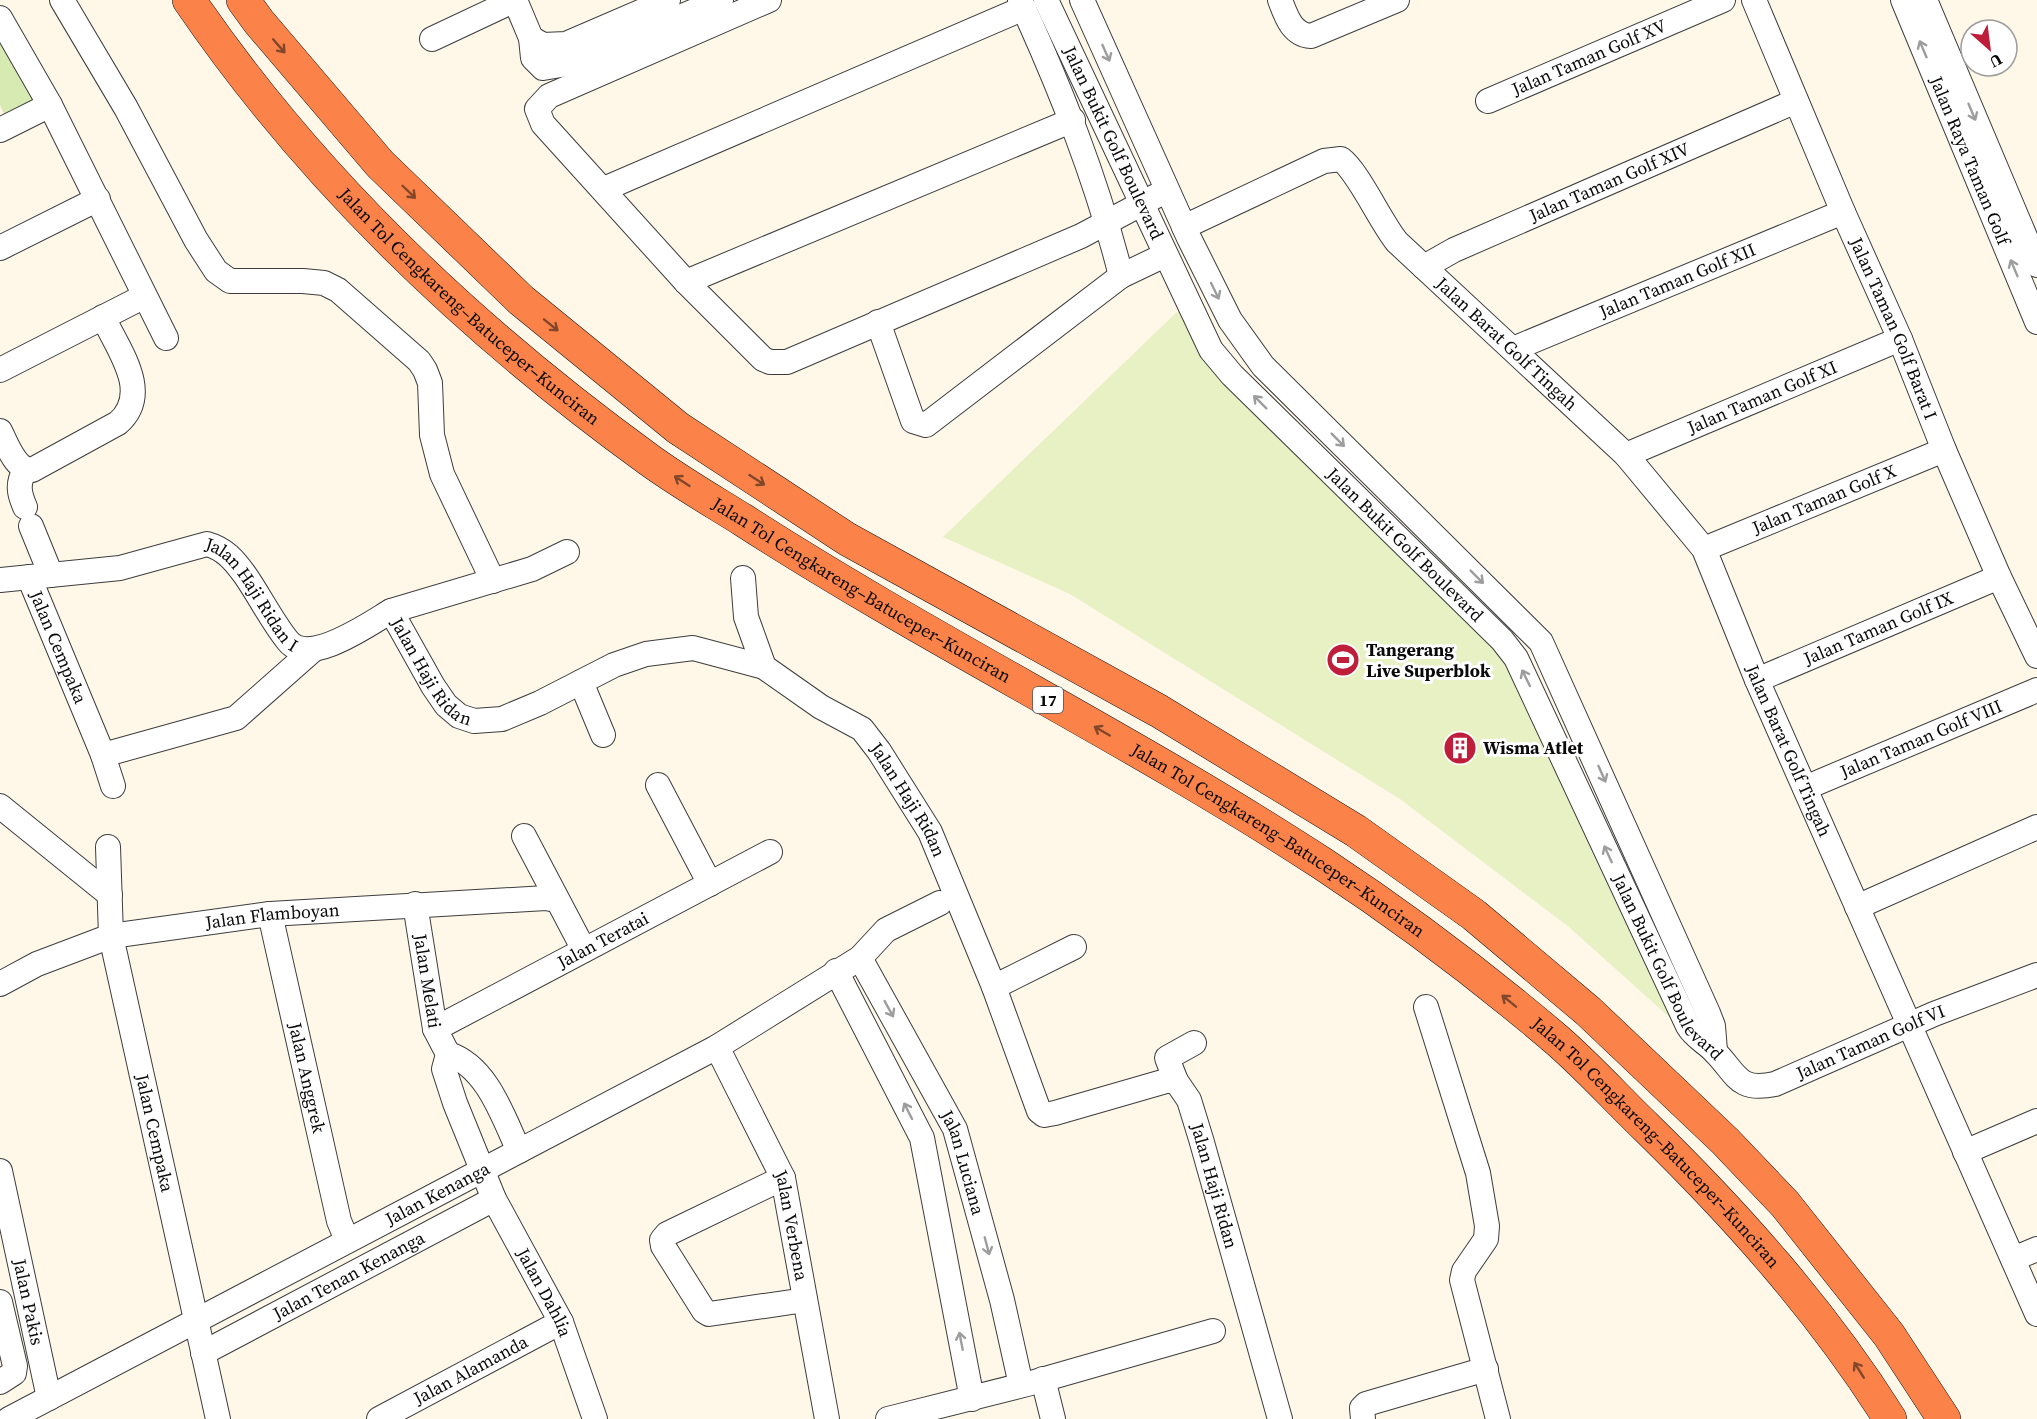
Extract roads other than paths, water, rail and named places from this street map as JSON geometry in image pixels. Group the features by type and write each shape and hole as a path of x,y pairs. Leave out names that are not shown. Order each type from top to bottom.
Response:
{"highway":[{"name":"Jalan Tol Cengkareng–Batuceper–Kunciran","path":"189,0 225,53 344,194 489,335 650,461 812,565 1131,747 1322,863 1443,947 1559,1043 1694,1174 1751,1234 1853,1360 1890,1419"},
{"name":"Jalan Tol Cengkareng–Batuceper–Kunciran","path":"243,0 259,22 380,164 521,300 678,428 847,539 1159,711 1356,831 1474,915 1588,1011 1725,1141 1785,1204 1889,1335 1944,1419"}],"street":[{"path":"62,0 126,108 196,240 216,271 231,280 324,283 338,290 419,361 430,383 432,435 442,474 493,581"},
{"path":"432,39 515,0 531,38 533,58 543,68 553,68 721,0"},
{"path":"531,38 543,45 566,44 668,0"},
{"path":"769,0 549,96 540,102 537,109 543,124 686,282 763,359 770,362 787,362 1108,222 1167,190"},
{"name":"Jalan Bukit Golf Boulevard","path":"1082,0 1184,227 1230,320 1263,366 1541,642 1708,1012 1713,1026 1715,1051"},
{"path":"1280,0 1293,28 1302,36 1311,36 1397,0"},
{"name":"Jalan Taman Golf XV","path":"1488,101 1723,0"},
{"name":"Jalan Taman Golf Barat I","path":"1754,0 1842,212 1900,339 1944,450 1999,577 2037,656"},
{"name":"Jalan Raya Taman Golf","path":"1903,0 2037,322"},
{"name":"Jalan Raya Taman Golf","path":"1925,0 2037,265"},
{"path":"604,189 1030,3 1108,222 1120,276"},
{"name":"Jalan Bukit Golf Boulevard","path":"1030,3 1142,204 1199,328 1221,362 1502,640 1516,658 1688,1026 1694,1035 1715,1051"},
{"path":"0,18 50,105 166,338"},
{"name":"Jalan Taman Golf XIV","path":"1424,267 1455,250 1796,101"},
{"path":"2,125 50,105"},
{"path":"686,282 1073,120"},
{"name":"Jalan Barat Golf Tingah","path":"1184,227 1324,161 1336,158 1346,163 1383,224 1397,242 1626,455 1704,549 1757,680 2037,1314"},
{"path":"0,248 98,199"},
{"name":"Jalan Taman Golf XII","path":"1513,349 1842,212"},
{"path":"878,322 913,421 926,425 1120,276 1166,255"},
{"path":"0,370 135,301 143,294"},
{"path":"0,431 19,465 25,470 36,469 118,423 128,414 134,402 135,388 103,317"},
{"name":"Jalan Taman Golf XI","path":"1626,455 1900,339"},
{"name":"Jalan Taman Golf X","path":"1704,549 1944,450"},
{"name":"Jalan Cempaka","path":"25,470 19,480 19,487 28,516 40,576 104,755 118,779"},
{"name":"Jalan Haji Ridan I","path":"0,580 120,568 207,544 220,548 233,559 265,603 288,642 298,649 314,649 353,633 391,611"},
{"name":"Jalan Haji Ridan","path":"567,552 532,569 391,611 446,705 459,716 474,721 502,718 540,703 614,665 646,654 693,648 764,667 821,707 862,729 879,751 930,832 994,987 1039,1111 1044,1115 1166,1081 1176,1081 1189,1100 1280,1419"},
{"name":"Jalan Taman Golf IX","path":"1757,680 1999,577"},
{"path":"743,578 746,617 764,667"},
{"path":"104,755 236,718 314,649"},
{"path":"581,682 603,735"},
{"name":"Jalan Taman Golf VIII","path":"1805,788 2037,690"},
{"path":"658,785 710,884"},
{"path":"0,806 110,895"},
{"path":"1857,907 2037,826"},
{"path":"524,836 584,950"},
{"name":"Jalan Cempaka","path":"108,847 111,936 218,1419"},
{"name":"Jalan Teratai","path":"435,1029 771,852"},
{"name":"Jalan Flamboyan","path":"1,982 37,964 111,936 270,914 415,904 546,898 556,900"},
{"name":"Jalan Kenanga","path":"9,1419 717,1047 860,958 886,930 940,903"},
{"name":"Jalan Melati","path":"415,904 435,1029 448,1054 444,1070 482,1171"},
{"name":"Jalan Anggrek","path":"270,914 337,1209 347,1240"},
{"path":"994,987 1074,947"},
{"name":"Jalan Luciana","path":"860,958 955,1129 1002,1300 1032,1382 1053,1419"},
{"name":"Jalan Luciana","path":"836,971 922,1138 972,1399"},
{"name":"Jalan Taman Golf VI","path":"1715,1051 1742,1083 1764,1087 1793,1077 1909,1025 2037,975"},
{"path":"1426,1007 1478,1173 1487,1226 1486,1239 1464,1271 1462,1280 1498,1419"},
{"path":"1176,1081 1167,1058 1194,1043"},
{"name":"Jalan Verbena","path":"717,1047 783,1178 827,1419"},
{"path":"448,1054 463,1059 489,1090 519,1151"},
{"path":"1965,1152 2037,1121"},
{"path":"922,1138 955,1129"},
{"name":"Jalan Pakis","path":"0,1171 49,1398"},
{"name":"Jalan Dahlia","path":"482,1171 494,1199 561,1322 595,1419"},
{"path":"783,1178 667,1234 662,1240 663,1246 704,1311 709,1314 806,1300"},
{"name":"Jalan Tenan Kenanga","path":"203,1353 494,1199"},
{"path":"2013,1259 2037,1250"},
{"path":"0,1302 15,1366 14,1373 0,1382"},
{"name":"Jalan Alamanda","path":"379,1419 561,1322"},
{"path":"888,1419 972,1399 1213,1331"},
{"path":"1363,1419 1362,1408 1366,1404 1486,1369"}],"place":[{"name":"Tangerang Live Superblok","path":"1343,660"},
{"name":"Wisma Atlet","path":"1460,748"}]}
